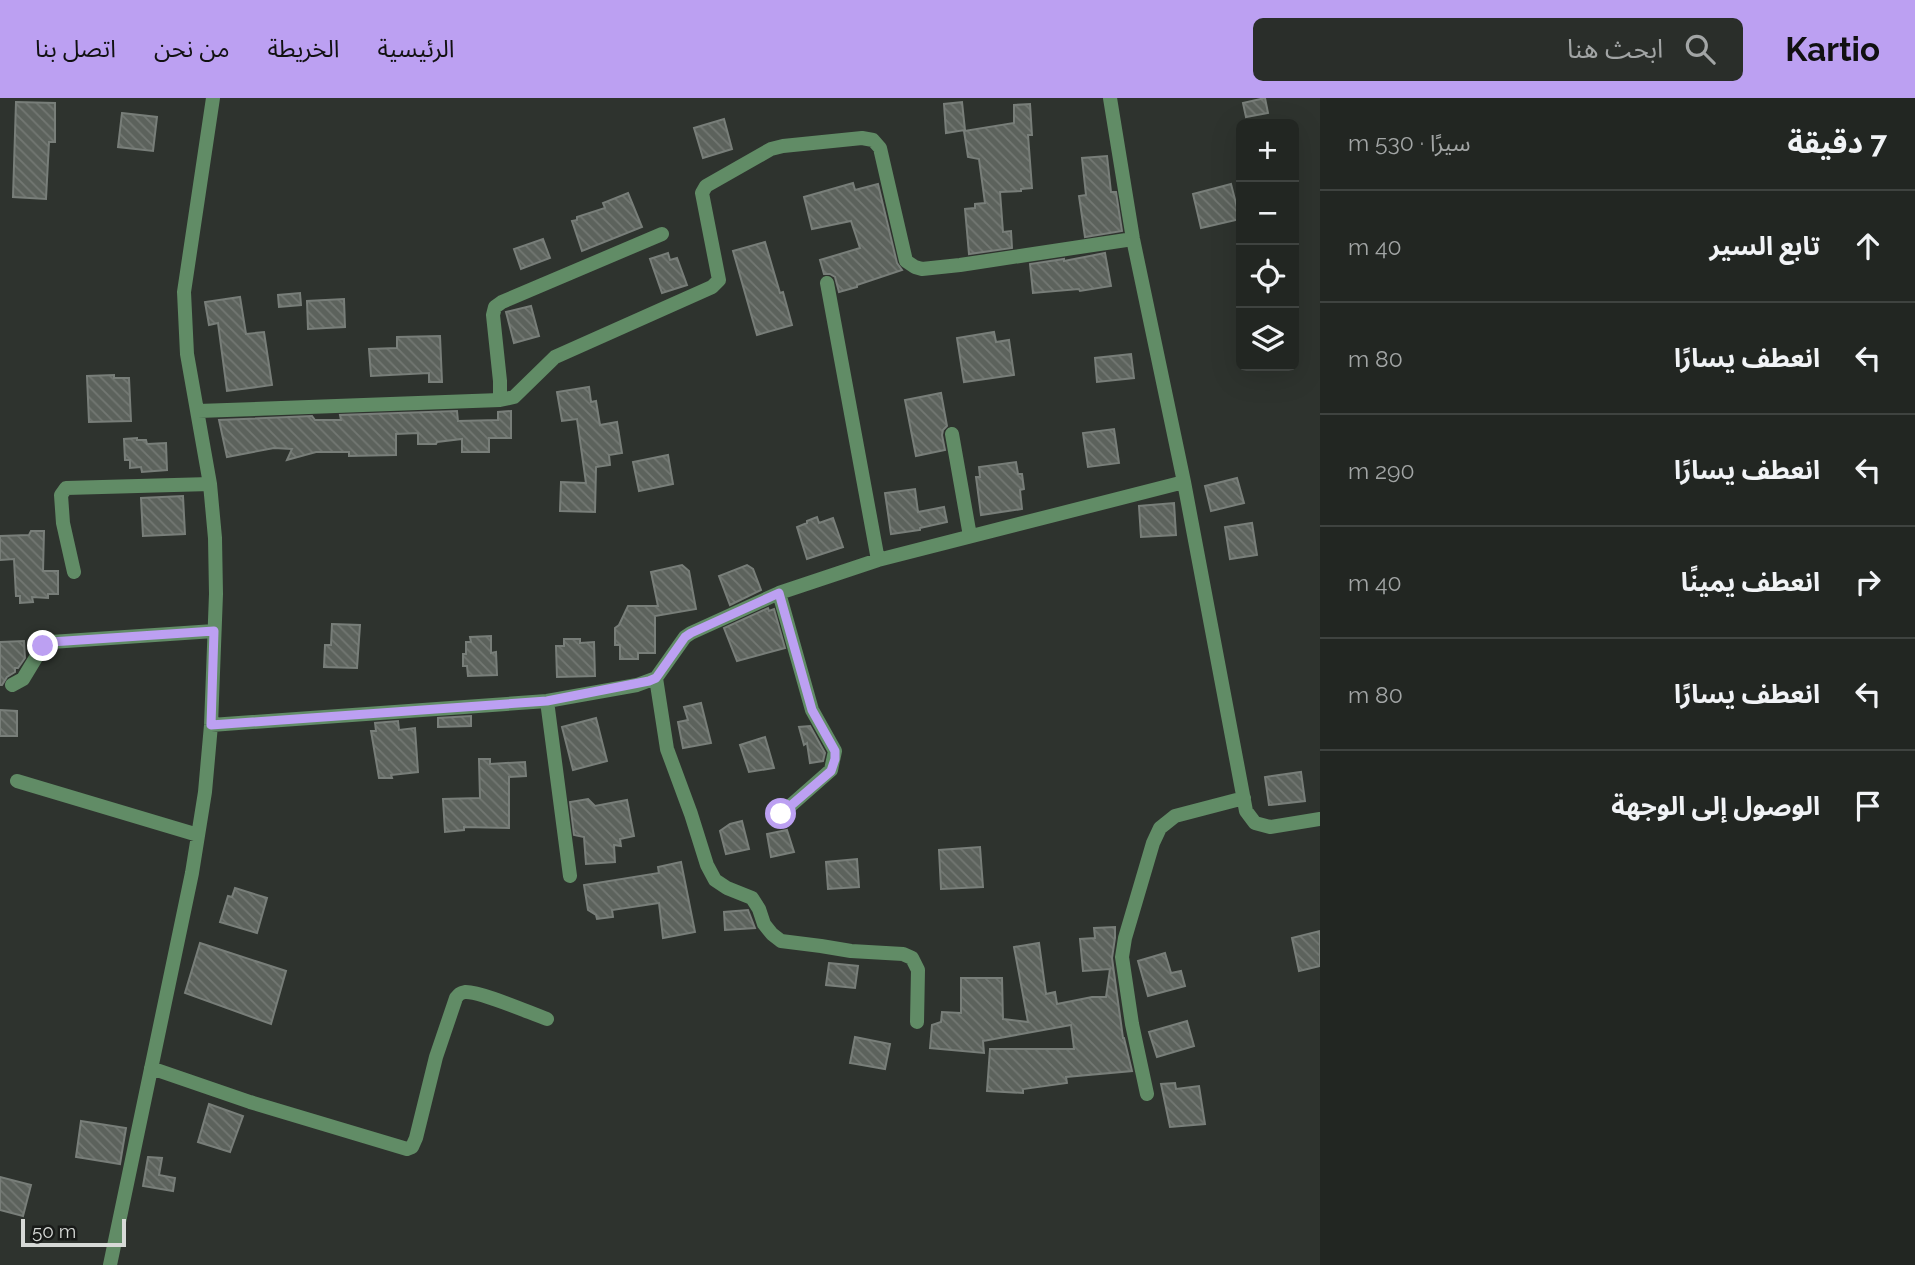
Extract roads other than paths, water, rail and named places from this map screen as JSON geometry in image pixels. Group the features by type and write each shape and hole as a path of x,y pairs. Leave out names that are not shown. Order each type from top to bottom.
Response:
{"street":[{"path":"110,1265 192,873 205,792 211,725 215,538 210,484 187,354 184,292 214,98"},
{"path":"1110,98 1133,239 1184,482 1246,811 1255,822 1270,827 1320,819"},
{"path":"198,411 500,400 514,397 555,357 712,287 719,279 702,193 706,186 771,149 843,139 873,140 880,148 906,261 915,267 960,265 1133,239"},
{"path":"500,400 493,315 495,307 662,234"},
{"path":"827,283 878,560"},
{"path":"951,434 970,536"},
{"path":"211,725 547,701 637,685 656,678 685,637 691,633 779,593 878,560 1184,482"},
{"path":"74,572 63,523 61,495 65,488 210,484"},
{"path":"779,593 812,710 835,751 831,771 781,814"},
{"path":"12,685 23,679 43,646 51,642 214,631"},
{"path":"656,678 667,748 715,880 752,898 764,924 781,941 852,951 903,954 912,958 918,970 917,1022"},
{"path":"547,701 570,876"},
{"path":"17,781 198,835"},
{"path":"1147,1094 1132,1024 1122,957 1147,864 1160,828 1175,816 1244,797"},
{"path":"151,1068 250,1102 407,1149 412,1147 416,1138 436,1057 459,994 476,994 547,1019"}]}
